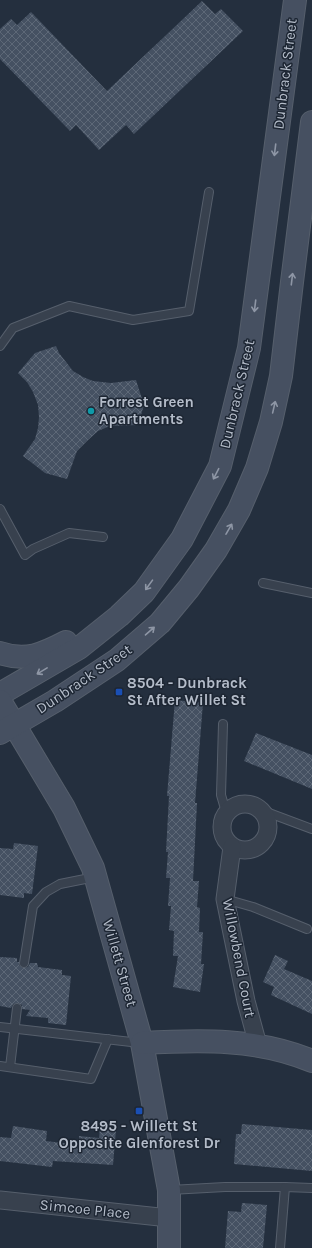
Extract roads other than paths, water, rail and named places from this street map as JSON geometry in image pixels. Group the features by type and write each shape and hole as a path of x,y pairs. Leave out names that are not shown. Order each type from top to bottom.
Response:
{"main road":[{"name":"Dunbrack Street","path":"0,694 79,648 119,616 144,592 182,539 220,466 249,348 295,0"},
{"name":"Dunbrack Street","path":"7,729 55,701 117,660 160,623 212,557 239,510 257,468 271,422 281,376 312,122"},
{"path":"0,654 9,657 26,658 44,654 119,616"},
{"name":"Willett Street","path":"0,701 7,729 64,808 94,868 142,1043 169,1190 169,1248"},
{"path":"142,1043 197,1040 258,1044 298,1055 312,1061"}],"street":[{"path":"248,803 261,810 266,816 268,824 268,831 265,838 254,848 247,850 239,850 232,847 222,834 222,819 226,812 232,807 248,803"},
{"name":"Willowbend Court","path":"232,847 225,899 246,1001 258,1044"},
{"name":"Simcoe Place","path":"0,1200 170,1218"}],"lane":[{"path":"0,346 13,328 68,306 133,320 189,311 210,192"},
{"path":"0,509 25,555 34,549 69,533 103,537"},
{"path":"263,583 312,593"},
{"path":"223,724 220,795 226,812"},
{"path":"261,810 312,829"},
{"path":"24,963 33,906 46,892 60,884 96,877"},
{"path":"225,899 253,907 307,929"},
{"path":"10,1067 17,1008"},
{"path":"0,1027 142,1043"},
{"path":"0,1066 91,1079 108,1039"},
{"path":"169,1190 225,1187 312,1188"},
{"path":"280,1248 285,1187"}],"place":[{"name":"Forrest Green Apartments","path":"91,411"},
{"name":"8504 - Dunbrack St After Willet St","path":"119,692"},
{"name":"8495 - Willett St Opposite Glenforest Dr","path":"139,1111"}]}
